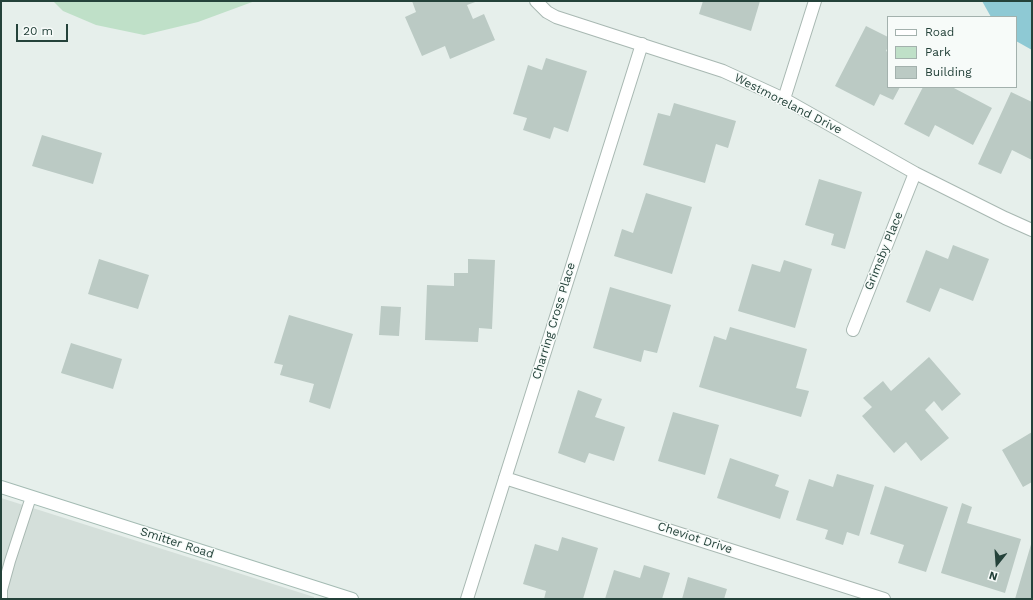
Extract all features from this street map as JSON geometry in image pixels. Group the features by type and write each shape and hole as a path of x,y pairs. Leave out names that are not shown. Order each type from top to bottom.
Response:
{"street":[{"name":"Westmoreland Drive","path":"536,1 540,6 556,17 723,70 784,99 915,173 1032,230"},
{"path":"784,99 815,1"},
{"name":"Charring Cross Place","path":"467,599 642,44"},
{"name":"Grimsby Place","path":"853,330 915,173"},
{"name":"Cheviot Drive","path":"505,478 884,599"},
{"name":"Smitter Road","path":"1,487 352,599"}],"lane":[{"path":"2,599 2,590 10,561 32,497"}],"shaded area":[{"path":"1,498 314,597 314,599 1,599"}],"green space":[{"path":"53,1 255,1 198,22 144,35 96,25 63,11"}],"water":[{"path":"982,1 1032,1 1032,50 1017,42 1017,16 990,16"}],"building":[{"path":"412,1 478,1 467,5 473,19 484,14 495,40 450,59 445,46 422,56 405,17 416,12"},
{"path":"703,1 760,1 751,31 699,14"},
{"path":"866,26 887,36 887,88 899,88 893,100 880,94 874,106 835,86"},
{"path":"546,58 587,71 568,132 554,127 550,139 523,130 527,118 513,114 528,65 542,70"},
{"path":"922,88 954,88 992,108 973,145 935,125 929,137 904,124"},
{"path":"1011,92 1032,102 1032,160 1012,150 1001,174 978,164"},
{"path":"674,103 736,121 728,148 716,144 705,183 643,165 658,113 670,116"},
{"path":"42,135 102,153 93,184 32,166"},
{"path":"819,179 862,192 845,249 831,245 834,234 805,225"},
{"path":"646,193 692,207 672,274 614,256 622,229 633,233"},
{"path":"953,245 989,259 973,301 940,288 930,312 906,302 926,250 948,259"},
{"path":"99,259 149,275 138,309 88,294"},
{"path":"468,259 495,260 492,329 479,328 478,342 425,340 427,285 454,286 454,273 468,273"},
{"path":"784,260 812,269 795,328 738,311 752,264 780,272"},
{"path":"610,287 671,305 657,353 644,350 641,362 593,348"},
{"path":"381,306 401,307 399,336 379,335"},
{"path":"289,315 353,334 330,409 309,402 314,384 280,375 283,365 274,363"},
{"path":"730,327 807,349 796,388 809,391 801,417 699,387 714,336 726,340"},
{"path":"71,343 122,359 113,389 61,373"},
{"path":"929,357 961,394 942,411 934,401 925,410 949,438 921,461 906,442 894,453 862,416 872,407 863,398 883,381 891,391"},
{"path":"578,390 602,399 595,417 625,427 614,461 589,453 585,463 558,453"},
{"path":"673,412 719,425 705,475 658,461"},
{"path":"1032,432 1032,482 1023,487 1002,450"},
{"path":"730,458 779,475 775,486 789,491 780,519 717,498"},
{"path":"837,474 874,485 859,536 847,532 843,545 825,539 828,530 796,520 809,479 833,487"},
{"path":"885,486 948,507 926,572 898,563 904,545 870,534"},
{"path":"962,503 972,507 967,523 1021,539 1005,593 941,573"},
{"path":"562,537 598,548 583,599 544,599 546,591 523,584 535,544 558,551"},
{"path":"1032,541 1032,599 1015,599"},
{"path":"644,565 670,573 662,599 605,599 614,570 640,578"},
{"path":"688,577 727,589 724,599 682,599"}]}
